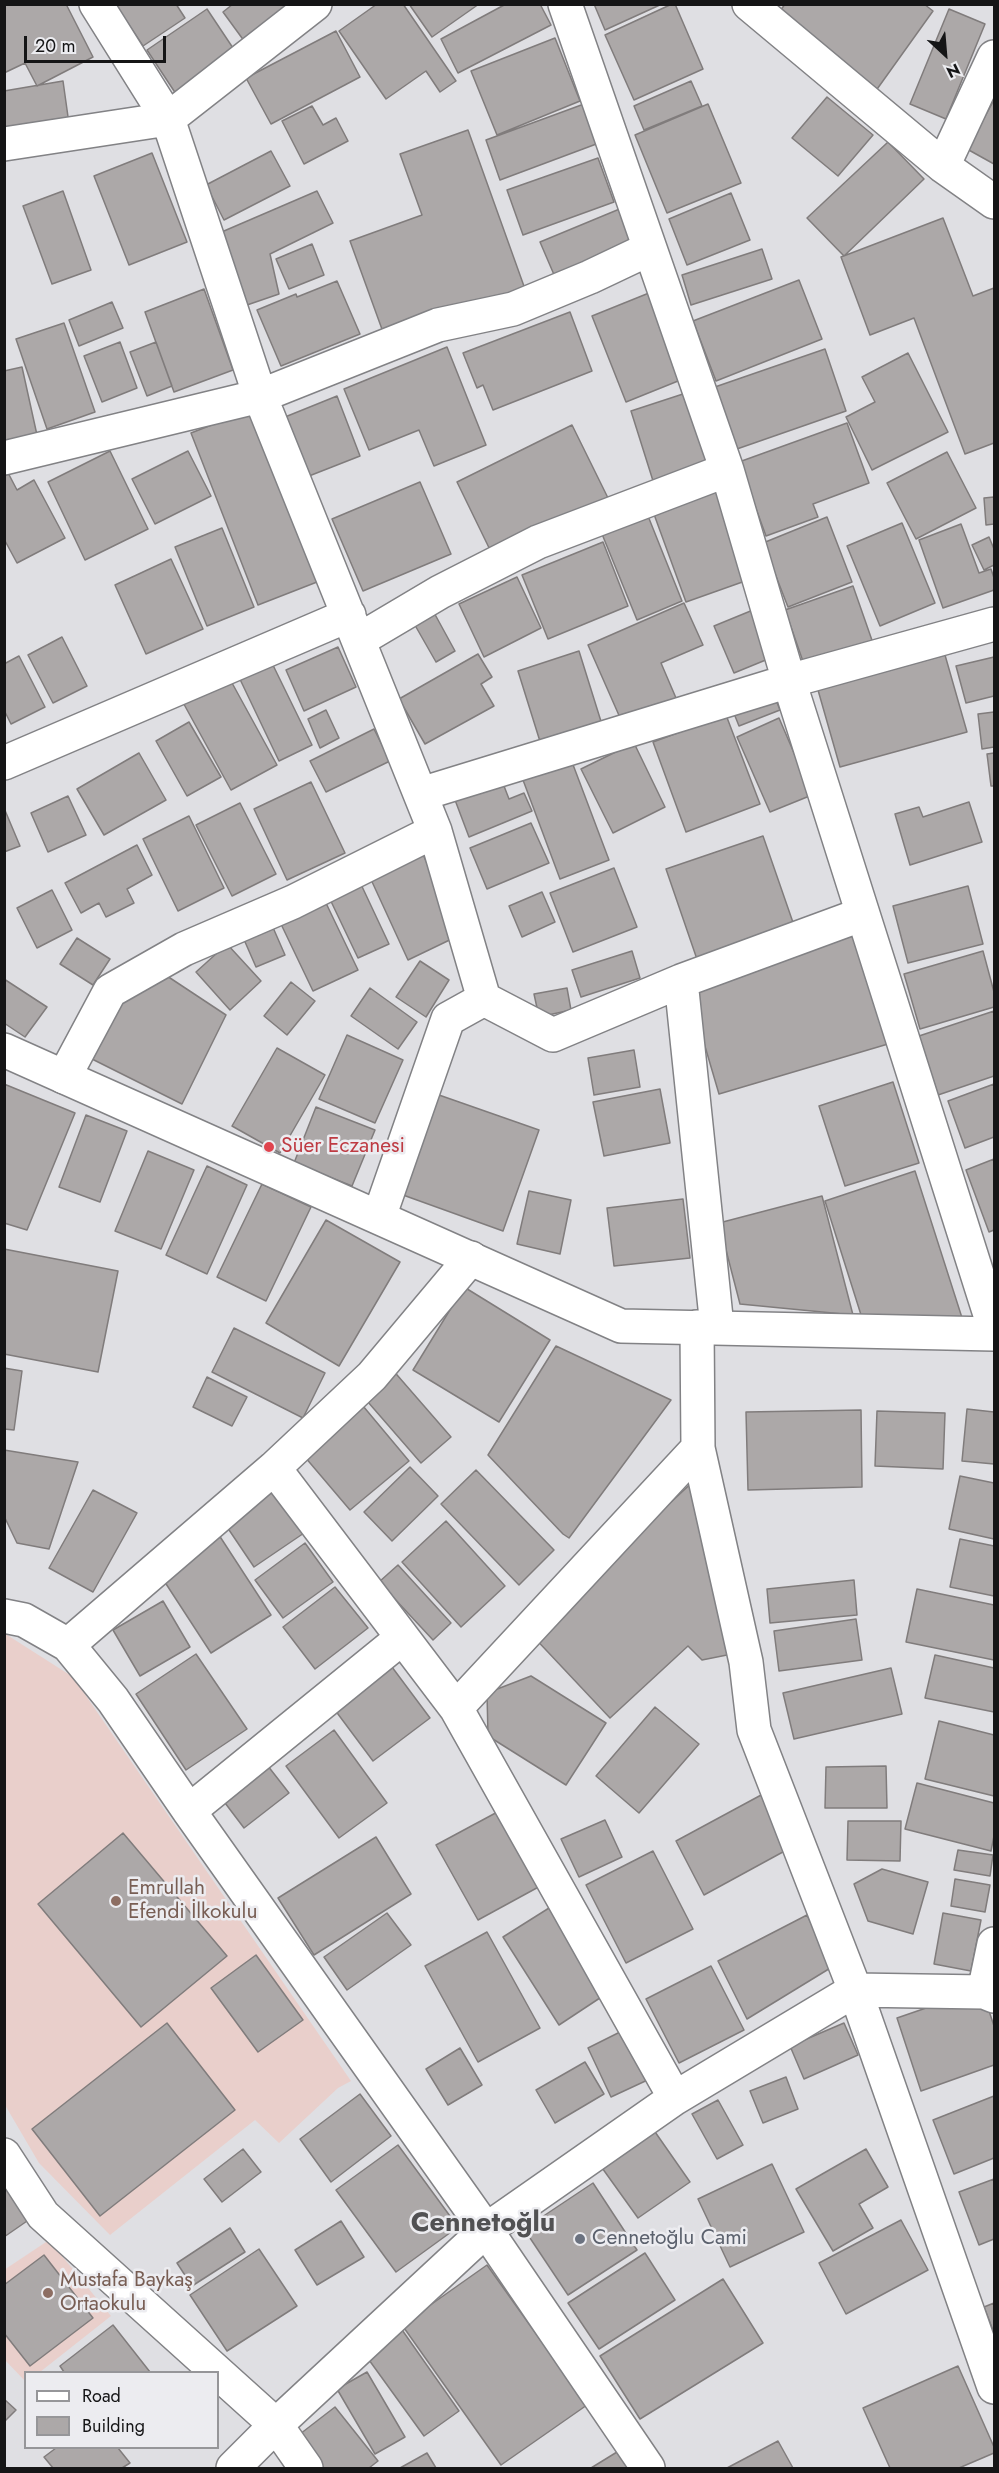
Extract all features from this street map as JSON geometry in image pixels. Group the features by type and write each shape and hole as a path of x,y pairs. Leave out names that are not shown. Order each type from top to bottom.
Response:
{"street":[{"path":"96,4 168,119 260,396 435,831 484,999 553,1035 681,981 863,914"},
{"path":"4,144 168,119 315,4"},
{"path":"749,4 943,166 994,202"},
{"path":"569,6 727,470 789,681 994,1327"},
{"path":"943,166 994,57"},
{"path":"4,458 260,396 438,325 513,309 590,278 650,249"},
{"path":"4,763 354,628 440,592 538,542 727,470"},
{"path":"421,794 789,681 994,624"},
{"path":"64,1077 110,991 184,949 293,902 435,831"},
{"path":"681,981 707,1327 698,1448 746,1662 754,1730 855,1990 994,2387"},
{"path":"379,1218 448,1019 484,999"},
{"path":"4,1050 621,1326 994,1335"},
{"path":"68,1645 274,1468 372,1376 471,1258"},
{"path":"456,1708 698,1448"},
{"path":"274,1468 456,1708 675,2098"},
{"path":"4,1616 24,1620 68,1645 113,1700 486,2230 648,2469"},
{"path":"189,1811 402,1638"},
{"path":"233,2469 276,2425 486,2230 675,2098 855,1990 989,1994 994,1944"},
{"path":"4,2156 43,2215 216,2371"},
{"path":"219,2374 276,2425 306,2469"}],"shaded area":[{"name":"Emrullah Efendi İlkokulu","path":"4,1633 73,1677 351,2081 338,2088 279,2143 255,2120 110,2235 39,2163 5,2105"},
{"name":"Mustafa Baykaş Ortaokulu","path":"49,2240 111,2316 41,2371 24,2371 24,2380 5,2360 4,2270"}],"building":[{"path":"4,4 66,4 93,57 37,86 25,63 4,73"},
{"path":"115,4 176,4 185,18 143,46"},
{"path":"233,4 309,4 250,49 223,12"},
{"path":"377,4 403,4 456,81 440,92 426,71 386,99 339,31"},
{"path":"409,4 479,4 432,37"},
{"path":"506,4 540,4 551,25 458,73 441,39"},
{"path":"594,4 662,4 605,30"},
{"path":"675,4 703,69 634,100 605,35"},
{"path":"785,4 924,4 933,11 875,92 774,20"},
{"path":"207,9 239,57 178,97 147,50"},
{"path":"949,9 985,24 946,119 910,104"},
{"path":"336,31 360,77 271,124 246,78"},
{"path":"555,38 580,101 497,135 471,71"},
{"path":"63,81 70,131 4,141 4,91"},
{"path":"691,81 702,106 644,130 634,106"},
{"path":"827,97 873,135 838,176 792,138"},
{"path":"994,100 994,164 967,149"},
{"path":"584,104 599,143 500,180 486,140"},
{"path":"708,104 741,183 667,213 635,135"},
{"path":"312,106 323,125 336,118 348,141 304,164 282,121"},
{"path":"468,130 525,289 457,313 383,332 350,241 422,215 400,154"},
{"path":"888,142 924,179 844,256 807,218"},
{"path":"271,151 290,186 224,220 206,185"},
{"path":"152,153 187,242 129,265 94,176"},
{"path":"598,158 614,202 523,235 507,190"},
{"path":"63,191 91,270 52,284 23,206"},
{"path":"317,191 333,223 270,254 279,294 247,305 217,234"},
{"path":"731,193 750,240 687,265 669,219"},
{"path":"622,208 637,243 555,277 540,242"},
{"path":"943,218 973,296 994,288 994,443 965,454 914,318 870,335 841,257"},
{"path":"312,244 324,275 289,289 276,259"},
{"path":"762,249 772,279 691,305 682,275"},
{"path":"799,280 822,339 716,381 693,321"},
{"path":"337,281 360,334 281,366 257,310"},
{"path":"204,289 233,370 174,392 145,312"},
{"path":"649,293 683,379 626,402 592,316"},
{"path":"112,302 123,328 79,346 69,320"},
{"path":"570,312 592,371 493,410 483,385 477,388 463,353"},
{"path":"64,323 95,412 47,429 16,339"},
{"path":"120,342 137,388 102,402 84,356"},
{"path":"156,342 172,386 147,396 130,352"},
{"path":"447,347 486,445 434,466 419,430 369,450 344,389"},
{"path":"825,349 846,411 734,450 712,388"},
{"path":"908,353 948,432 872,470 846,417 875,402 862,377"},
{"path":"22,367 37,435 4,442 4,371"},
{"path":"686,393 710,466 654,484 631,411"},
{"path":"337,396 360,456 309,476 285,417"},
{"path":"250,410 317,582 258,605 191,433"},
{"path":"847,423 869,483 813,504 818,517 766,536 739,462"},
{"path":"572,425 609,500 494,558 457,482"},
{"path":"110,451 148,529 85,560 48,482"},
{"path":"188,451 211,496 155,524 132,479"},
{"path":"947,452 976,508 916,539 887,483"},
{"path":"5,467 17,490 34,480 65,538 17,563 4,539"},
{"path":"420,482 451,554 363,591 332,519"},
{"path":"714,483 748,580 686,602 651,506"},
{"path":"994,497 994,524 986,525 984,498"},
{"path":"648,516 682,601 637,620 602,534"},
{"path":"827,517 852,582 788,607 763,543"},
{"path":"902,523 935,603 880,626 847,546"},
{"path":"961,524 979,573 991,569 994,590 943,608 919,540"},
{"path":"222,528 254,607 207,626 175,547"},
{"path":"989,537 994,549 994,565 984,570 972,545"},
{"path":"603,542 628,606 548,639 522,575"},
{"path":"171,559 203,629 146,654 115,585"},
{"path":"517,577 541,628 484,657 459,604"},
{"path":"853,586 874,646 806,670 785,610"},
{"path":"684,603 703,645 661,663 679,705 625,729 588,645"},
{"path":"432,609 455,651 436,662 412,620"},
{"path":"753,610 773,657 734,673 714,626"},
{"path":"62,637 87,686 53,703 28,655"},
{"path":"338,647 356,687 304,711 286,670"},
{"path":"579,651 604,731 543,751 518,671"},
{"path":"478,654 492,677 481,684 494,706 425,744 399,699"},
{"path":"945,655 967,732 840,767 818,690"},
{"path":"19,656 45,707 11,724 4,710 4,664"},
{"path":"269,657 312,745 279,761 237,673"},
{"path":"994,657 994,696 966,703 956,666"},
{"path":"226,672 277,765 231,790 180,697"},
{"path":"772,690 780,710 739,726 731,706"},
{"path":"326,710 339,738 320,748 308,719"},
{"path":"994,712 994,747 982,749 978,714"},
{"path":"726,715 760,804 686,832 653,742"},
{"path":"779,718 812,795 770,812 737,737"},
{"path":"189,722 221,777 187,796 156,741"},
{"path":"374,729 390,761 326,792 310,761"},
{"path":"634,743 665,807 613,833 581,769"},
{"path":"139,753 166,800 104,835 77,789"},
{"path":"994,753 994,786 991,786 987,754"},
{"path":"572,762 609,860 560,879 523,780"},
{"path":"499,773 509,799 524,793 532,811 469,837 452,792"},
{"path":"311,782 345,853 287,880 254,809"},
{"path":"68,796 86,835 48,852 31,813"},
{"path":"969,802 982,842 910,865 895,814 919,807 923,817"},
{"path":"240,803 276,874 232,896 196,825"},
{"path":"4,808 20,846 4,852"},
{"path":"189,816 224,888 178,911 143,839"},
{"path":"531,823 549,863 487,889 470,848"},
{"path":"763,836 797,934 700,968 666,869"},
{"path":"137,845 152,875 127,889 134,903 106,917 99,903 81,913 65,883"},
{"path":"420,848 460,935 408,960 368,873"},
{"path":"614,868 637,927 573,952 550,893"},
{"path":"358,878 389,944 358,958 327,893"},
{"path":"968,886 983,944 908,963 893,906"},
{"path":"52,890 72,930 37,948 17,908"},
{"path":"542,892 555,922 522,937 509,906"},
{"path":"325,901 358,970 313,991 280,922"},
{"path":"271,923 285,955 256,967 242,935"},
{"path":"856,935 888,1044 719,1094 687,985"},
{"path":"77,938 110,959 93,985 60,964"},
{"path":"227,944 261,981 230,1010 196,972"},
{"path":"632,951 640,978 581,997 572,970"},
{"path":"983,951 994,992 994,1007 920,1029 904,974"},
{"path":"420,961 449,980 426,1017 396,997"},
{"path":"164,974 226,1015 182,1104 92,1059 123,998"},
{"path":"4,979 47,1007 25,1037 4,1023"},
{"path":"291,982 315,1001 287,1035 264,1016"},
{"path":"370,988 417,1022 398,1049 351,1016"},
{"path":"567,988 571,1010 539,1017 534,994"},
{"path":"994,1011 994,1076 938,1095 919,1036"},
{"path":"347,1035 403,1060 375,1123 319,1099"},
{"path":"277,1048 325,1075 280,1153 232,1126"},
{"path":"634,1050 640,1087 594,1095 588,1058"},
{"path":"893,1082 919,1163 845,1186 819,1106"},
{"path":"4,1084 75,1113 27,1230 4,1223"},
{"path":"994,1084 994,1137 965,1148 948,1101"},
{"path":"660,1089 670,1143 604,1156 593,1102"},
{"path":"439,1095 539,1130 503,1231 403,1195"},
{"path":"316,1107 375,1130 352,1186 294,1163"},
{"path":"86,1115 127,1131 100,1202 59,1187"},
{"path":"148,1151 194,1170 161,1249 115,1231"},
{"path":"994,1159 994,1230 989,1232 966,1170"},
{"path":"207,1166 247,1185 207,1274 166,1255"},
{"path":"915,1171 964,1324 862,1318 825,1201"},
{"path":"262,1184 311,1207 266,1301 217,1277"},
{"path":"529,1191 571,1200 560,1254 517,1244"},
{"path":"822,1196 853,1315 740,1304 719,1223"},
{"path":"683,1199 690,1258 614,1266 607,1208"},
{"path":"326,1220 400,1262 339,1366 266,1323"},
{"path":"4,1249 118,1271 98,1372 4,1354"},
{"path":"464,1287 550,1340 499,1422 413,1370"},
{"path":"234,1328 325,1373 303,1418 212,1372"},
{"path":"556,1346 671,1400 569,1538 488,1455"},
{"path":"4,1368 22,1371 14,1430 4,1429"},
{"path":"391,1368 451,1437 421,1463 361,1394"},
{"path":"207,1377 247,1397 232,1426 193,1407"},
{"path":"358,1400 409,1461 350,1510 299,1450"},
{"path":"967,1409 994,1412 994,1464 962,1461"},
{"path":"861,1410 862,1487 748,1490 746,1412"},
{"path":"877,1411 945,1413 943,1469 875,1466"},
{"path":"4,1450 78,1462 49,1549 17,1543 4,1516"},
{"path":"410,1467 438,1496 392,1541 364,1512"},
{"path":"476,1470 554,1550 519,1585 441,1504"},
{"path":"960,1476 994,1483 994,1539 949,1529"},
{"path":"697,1478 737,1653 702,1660 688,1646 610,1718 530,1633"},
{"path":"277,1486 307,1531 254,1567 223,1521"},
{"path":"93,1490 137,1513 93,1592 49,1568"},
{"path":"446,1521 505,1586 461,1627 402,1562"},
{"path":"217,1532 271,1615 211,1653 157,1570"},
{"path":"960,1539 994,1546 994,1596 950,1587"},
{"path":"305,1543 333,1582 283,1618 255,1580"},
{"path":"398,1565 451,1623 433,1640 379,1582"},
{"path":"854,1580 857,1615 770,1623 767,1589"},
{"path":"335,1587 368,1628 315,1669 283,1627"},
{"path":"917,1589 994,1605 994,1660 906,1642"},
{"path":"163,1601 190,1647 140,1676 113,1630"},
{"path":"856,1619 862,1660 779,1671 774,1631"},
{"path":"196,1654 247,1729 186,1770 136,1694"},
{"path":"935,1655 994,1668 994,1712 925,1698"},
{"path":"386,1659 430,1718 373,1761 329,1702"},
{"path":"891,1668 902,1714 794,1739 783,1693"},
{"path":"531,1676 606,1723 566,1785 488,1736 487,1693"},
{"path":"655,1707 699,1744 639,1813 596,1776"},
{"path":"939,1721 994,1735 994,1796 925,1779"},
{"path":"334,1730 387,1803 339,1838 286,1766"},
{"path":"264,1761 289,1793 244,1828 219,1795"},
{"path":"886,1766 887,1808 825,1808 826,1767"},
{"path":"917,1783 994,1803 994,1836 991,1851 905,1829"},
{"path":"763,1794 792,1847 704,1895 676,1841"},
{"path":"503,1809 544,1884 478,1920 436,1845"},
{"path":"605,1820 622,1857 579,1877 561,1839"},
{"path":"848,1821 901,1821 900,1861 847,1860"},
{"name":"Emrullah Efendi İlkokulu","path":"123,1833 227,1956 141,2027 38,1904"},
{"path":"376,1837 411,1894 314,1955 278,1898"},
{"path":"958,1850 993,1855 990,1876 954,1870"},
{"path":"653,1851 693,1929 626,1963 586,1885"},
{"path":"882,1869 928,1882 913,1934 868,1921 854,1884"},
{"path":"955,1879 990,1885 985,1912 951,1906"},
{"path":"557,1903 612,1990 559,2025 503,1937"},
{"path":"387,1913 411,1945 347,1990 324,1957"},
{"path":"943,1913 981,1920 971,1971 934,1964"},
{"path":"807,1915 832,1967 747,2019 718,1961"},
{"path":"487,1932 540,2028 478,2062 425,1966"},
{"path":"256,1955 303,2020 258,2052 211,1988"},
{"path":"711,1966 744,2030 679,2063 646,1999"},
{"path":"961,1996 989,2011 994,2026 994,2065 921,2091 897,2018"},
{"path":"167,2023 235,2110 100,2216 32,2129"},
{"path":"844,2023 858,2055 804,2079 790,2046"},
{"path":"630,2027 654,2077 611,2097 588,2048"},
{"path":"460,2048 482,2085 448,2105 426,2069"},
{"path":"585,2062 604,2094 555,2123 536,2090"},
{"path":"786,2077 798,2109 763,2123 750,2091"},
{"path":"360,2094 391,2136 331,2182 300,2139"},
{"path":"994,2096 994,2158 954,2174 933,2120"},
{"path":"718,2100 743,2145 717,2159 692,2114"},
{"path":"653,2129 690,2182 638,2218 600,2165"},
{"path":"398,2145 458,2227 396,2272 336,2190"},
{"path":"243,2149 261,2172 222,2202 204,2179"},
{"path":"866,2149 888,2187 859,2204 873,2228 833,2251 796,2189"},
{"path":"772,2164 804,2232 730,2267 698,2199"},
{"path":"994,2179 994,2239 979,2245 959,2192"},
{"name":"Cennetoğlu Cami","path":"593,2183 637,2250 568,2295 524,2229"},
{"path":"6,2186 30,2219 4,2237 4,2187"},
{"path":"901,2220 928,2270 846,2314 819,2263"},
{"path":"341,2221 364,2257 317,2285 295,2250"},
{"path":"230,2228 245,2252 192,2286 177,2263"},
{"path":"259,2249 297,2306 227,2351 190,2295"},
{"path":"645,2253 675,2300 599,2349 568,2303"},
{"name":"Mustafa Baykaş Ortaokulu","path":"44,2255 93,2318 30,2366 4,2333 4,2285"},
{"path":"487,2265 587,2405 501,2465 402,2325"},
{"path":"723,2279 763,2343 640,2419 600,2356"},
{"path":"994,2303 994,2333 984,2307"},
{"path":"113,2325 149,2371 63,2371 60,2366"},
{"path":"400,2327 459,2411 424,2436 364,2353"},
{"path":"958,2366 994,2447 994,2453 959,2468 890,2468 863,2408"},
{"path":"367,2372 405,2437 375,2454 337,2389"},
{"path":"4,2399 16,2410 4,2422"},
{"path":"335,2407 378,2461 369,2468 313,2468 291,2441"},
{"path":"778,2441 793,2468 727,2468"},
{"path":"55,2449 119,2449 130,2463 122,2468 53,2468 44,2457"},
{"path":"617,2452 628,2468 591,2468"},
{"path":"427,2453 436,2468 400,2468"}],"place":[{"name":"Süer Eczanesi","path":"269,1147"},
{"name":"Emrullah Efendi İlkokulu","path":"116,1901"},
{"name":"Cennetoğlu Cami","path":"580,2239"},
{"name":"Mustafa Baykaş Ortaokulu","path":"48,2293"}],"district":[{"name":"Cennetoğlu","path":"483,2224"}]}
